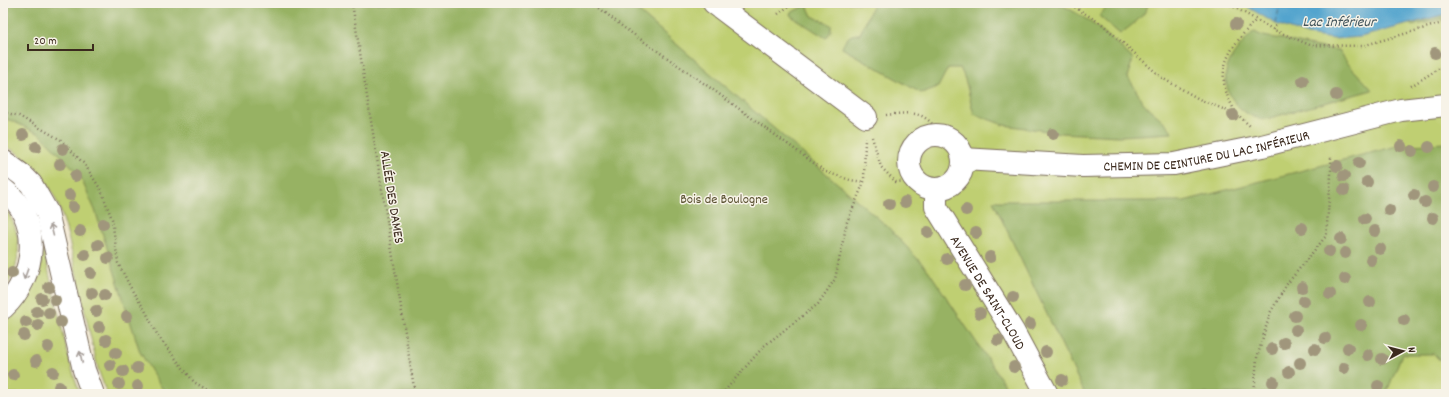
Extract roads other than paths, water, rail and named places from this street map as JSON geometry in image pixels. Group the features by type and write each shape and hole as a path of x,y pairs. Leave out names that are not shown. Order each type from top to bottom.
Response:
{"main road":[{"path":"714,3 866,117"},
{"name":"CHEMIN DE CEINTURE DU LAC INFÉRIEUR","path":"963,160 1083,166 1174,164 1262,146 1401,110 1446,105"},
{"path":"940,135 956,143 961,151 963,160 962,170 958,178 946,187 936,189 926,187 916,180 910,170 910,154 916,144 926,137 940,135"},
{"path":"3,161 22,175 31,184 47,212 84,370 93,394"},
{"path":"3,189 15,200 22,211 29,231 31,252 29,266 22,284 12,300 3,308"},
{"name":"AVENUE DE SAINT-CLOUD","path":"936,189 936,207 1013,330 1047,394"}],"water":[{"name":"Lac Inférieur","path":"1241,3 1446,3 1446,14 1361,37 1334,39 1307,35 1276,24"}],"park label":[{"name":"Bois de Boulogne","path":"724,198"}]}
